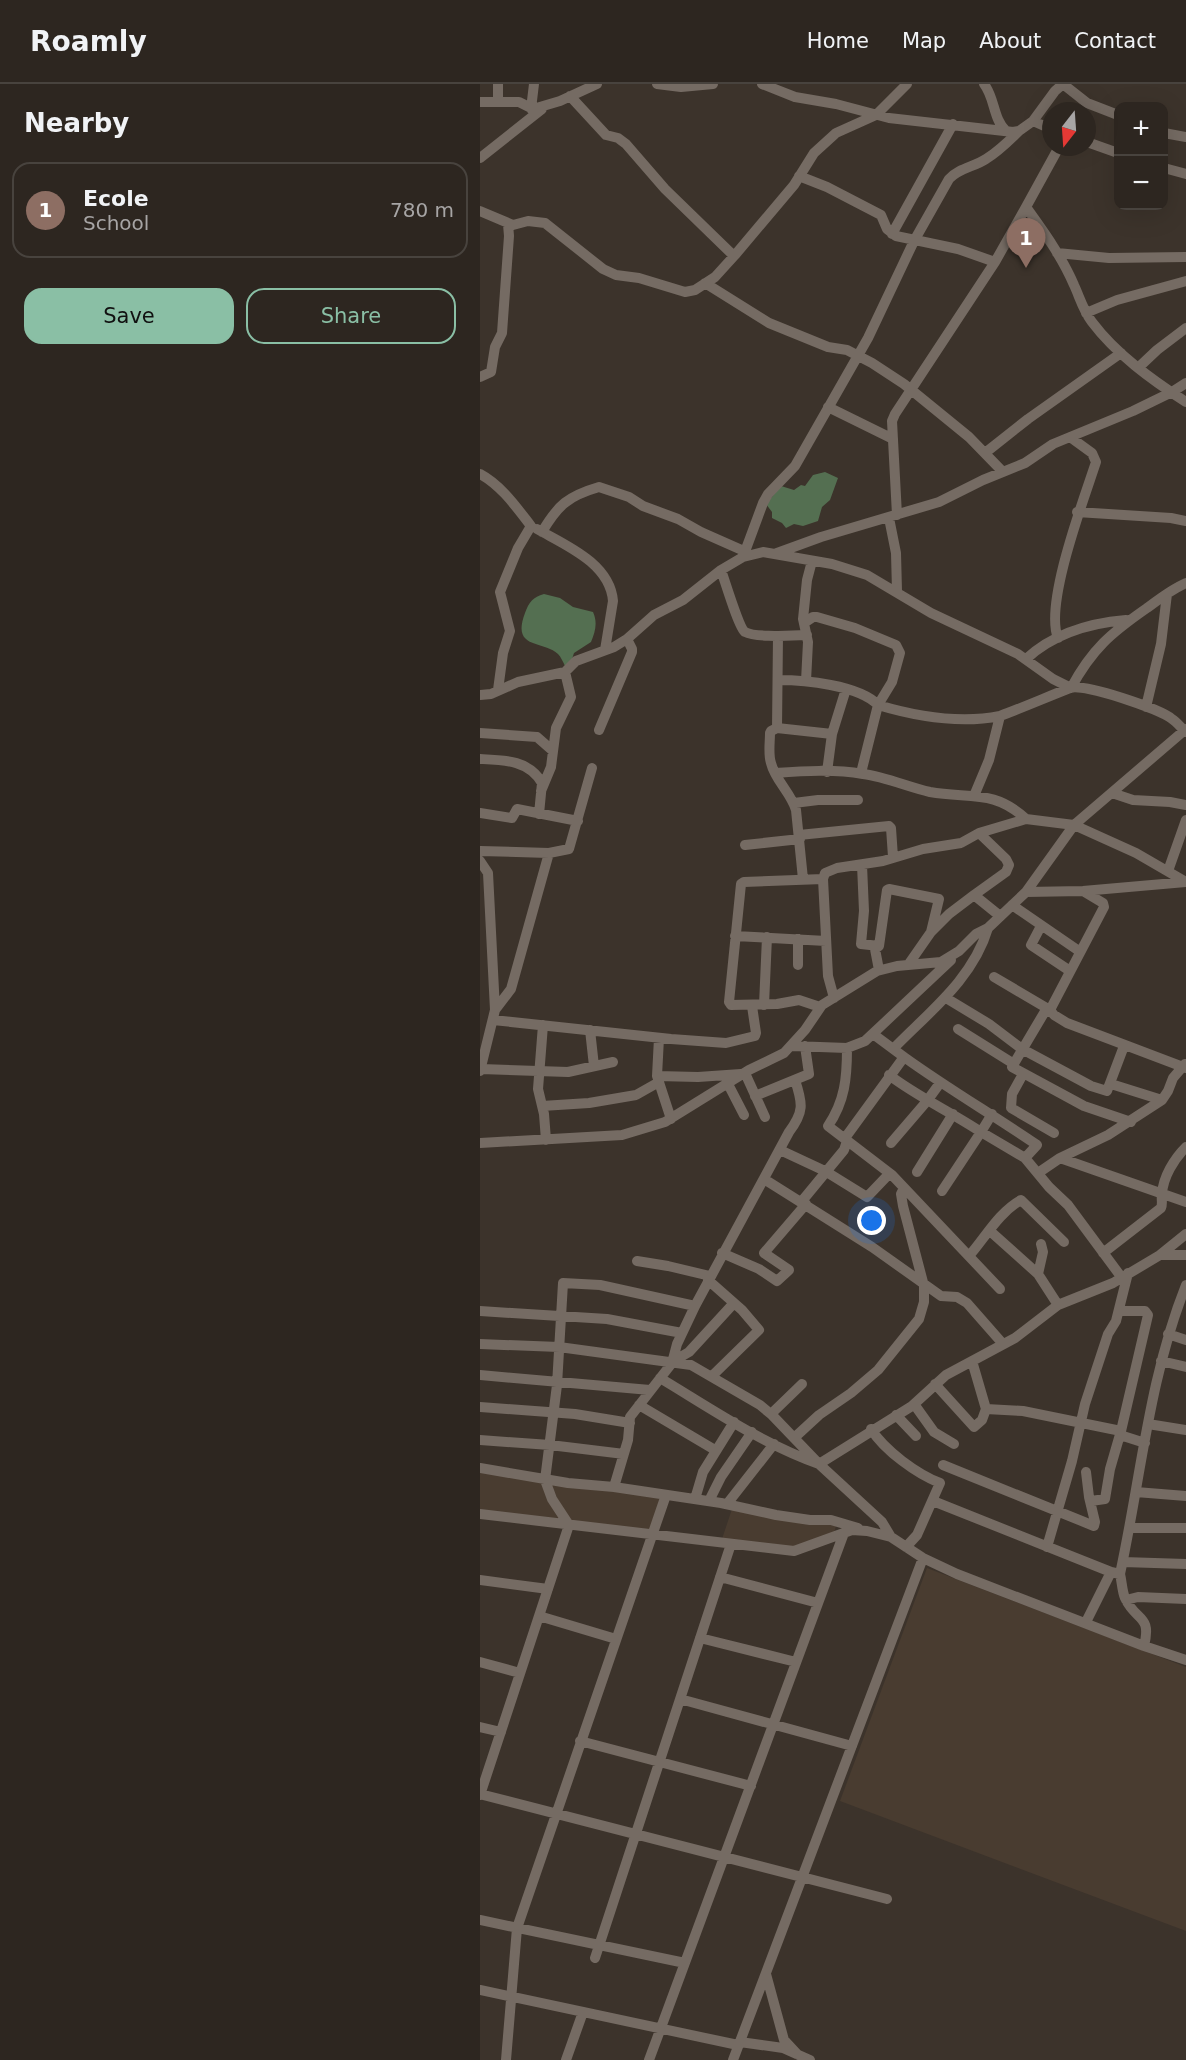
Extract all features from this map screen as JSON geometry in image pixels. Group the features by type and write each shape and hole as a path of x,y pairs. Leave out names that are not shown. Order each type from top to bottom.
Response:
{"street":[{"path":"498,84 498,102"},
{"path":"531,109 534,84"},
{"path":"480,158 545,107 597,84"},
{"path":"657,84 681,87 713,84"},
{"path":"762,84 795,97 836,104 889,118 1020,131"},
{"path":"480,211 513,225 528,221 545,223 603,269 616,275 639,278 685,292 694,290 716,277 799,176 814,153 836,133 876,115 907,84"},
{"path":"984,84 989,91 1001,126 1006,131"},
{"path":"743,554 768,494 795,466 879,316 914,241 949,179 956,171 974,166 987,158 1033,121 1055,91 1063,84 1087,102 1114,113"},
{"path":"570,96 606,135 618,138 626,144 665,189 734,256"},
{"path":"480,102 519,102 531,109 545,107"},
{"path":"1033,121 1042,125"},
{"path":"892,234 952,124"},
{"path":"1168,134 1186,137"},
{"path":"1096,145 1114,151"},
{"path":"897,591 893,517 892,422 910,389 995,262 1054,156"},
{"path":"1168,169 1186,174"},
{"path":"799,176 827,187 881,215 887,229 892,234 914,241 958,249 995,262"},
{"path":"1026,207 1057,253 1086,312 1121,353 1186,402"},
{"path":"480,377 487,376 491,372 495,347 502,333 508,224"},
{"path":"1057,253 1108,258 1186,257"},
{"path":"1086,312 1117,300 1186,280"},
{"path":"705,283 769,323 828,347 847,350 858,355 910,389 969,436 1003,472"},
{"path":"1139,367 1156,350 1186,328"},
{"path":"985,453 1121,353"},
{"path":"777,553 939,502 1025,463 1053,444 1172,392 1186,383"},
{"path":"828,407 893,440"},
{"path":"1058,638 1054,628 1054,616 1077,512 1096,462 1092,453 1070,437"},
{"path":"480,474 503,493 531,526 583,556 604,578 613,596 604,650"},
{"path":"542,532 563,503 599,487 629,497 643,506 678,519 743,554"},
{"path":"1077,512 1186,521"},
{"path":"498,690 503,653 510,631 501,592 518,548 531,526"},
{"path":"480,695 518,682 565,672 576,661 627,639 654,615 683,600 743,554 763,552 832,564 867,575 931,613 1026,659 1053,679 1071,687 1099,692 1146,707 1172,718 1186,730 1074,825 1026,892 988,928 976,934 873,1034 847,1048 792,1046"},
{"path":"806,681 807,635 803,619 804,600 812,561"},
{"path":"721,570 740,626 745,631 752,634 778,636 807,635"},
{"path":"778,680 806,681 846,689 870,698 878,705 908,714 969,721 1000,716 1060,694 1071,687 1095,650 1118,627 1186,583"},
{"path":"1146,707 1161,644 1167,594"},
{"path":"804,623 817,617 896,645 900,653 892,682 878,705 861,773"},
{"path":"1026,659 1041,646 1058,638 1102,622 1129,620"},
{"path":"777,728 778,636"},
{"path":"599,729 632,652 627,639"},
{"path":"541,791 551,767 556,728 572,697 565,672"},
{"path":"827,772 832,734 846,689"},
{"path":"974,796 989,760 1000,716"},
{"path":"802,879 794,803 775,773 770,758 770,734 771,730 777,728 832,734"},
{"path":"480,733 537,737 553,751"},
{"path":"480,759 522,764 539,778 542,783 539,814"},
{"path":"480,851 549,853 569,849 592,768"},
{"path":"775,773 861,773 933,792 974,796 1004,803 1026,819"},
{"path":"1112,793 1132,800 1186,805"},
{"path":"794,803 818,800 858,800"},
{"path":"480,813 512,818 517,809 578,821"},
{"path":"834,998 828,976 823,879 825,873 837,868 883,861 923,849 960,843 979,833 1026,819 1074,825 1136,853 1186,882"},
{"path":"1168,871 1186,820"},
{"path":"745,845 889,826 893,857"},
{"path":"908,965 931,932 949,914 1006,872 1009,865 1006,859 979,833"},
{"path":"494,1015 511,989 549,853"},
{"path":"480,861 488,873 494,1015 480,1070 568,1072 613,1062"},
{"path":"862,865 864,911 861,944 879,946"},
{"path":"820,1006 799,1000 752,1006 729,1004 741,884 744,882 823,879"},
{"path":"1026,892 1083,891 1186,882"},
{"path":"879,970 875,950 879,946 887,890 939,899 931,932"},
{"path":"1083,891 1103,903 1104,907 1050,1010 1044,1012 1014,1064 1014,1069 1084,1106 1131,1122"},
{"path":"974,895 1000,916"},
{"path":"1012,905 1079,951"},
{"path":"1041,926 1031,945 1070,971"},
{"path":"893,1049 946,998 983,946 988,928"},
{"path":"735,936 826,940"},
{"path":"764,1005 767,938"},
{"path":"798,939 798,965"},
{"path":"480,1143 622,1135 649,1128 671,1119 744,1073 784,1053 792,1046 820,1006 879,970 941,962 959,951"},
{"path":"994,977 1050,1010 1053,1016 1067,1023 1124,1046 1185,1065 1173,1078 1162,1100 1108,1136 1060,1158 1038,1173"},
{"path":"946,998 989,1024 1022,1049 1091,1086 1107,1091 1124,1046"},
{"path":"494,1015 543,1025 726,1043 755,1036 757,1031 752,1006"},
{"path":"543,1025 538,1089 546,1140"},
{"path":"958,1029 1014,1064"},
{"path":"590,1030 594,1066"},
{"path":"873,1034 940,1083 992,1114 1037,1145 1024,1158"},
{"path":"659,1038 658,1079 671,1119"},
{"path":"755,1096 809,1074 805,1046"},
{"path":"847,1048 844,1093 839,1108 828,1126 904,1188 1000,1289"},
{"path":"722,1253 759,1269 777,1281 789,1270 764,1253 804,1203 825,1171 844,1150 846,1139 904,1057"},
{"path":"542,1106 636,1095 658,1079 744,1073"},
{"path":"744,1073 765,1117"},
{"path":"1023,1074 1012,1094 1011,1108 1053,1133"},
{"path":"890,1075 927,1101 953,1114 1024,1158 1068,1205 1103,1253 1125,1276"},
{"path":"672,1363 682,1332 709,1278 801,1113 795,1080"},
{"path":"891,1143 940,1083"},
{"path":"1111,1083 1162,1100"},
{"path":"728,1084 744,1115"},
{"path":"917,1172 953,1114"},
{"path":"942,1191 992,1114"},
{"path":"1103,1253 1161,1208 1167,1174 1186,1147"},
{"path":"780,1150 825,1171 867,1197 889,1174"},
{"path":"1060,1158 1186,1202"},
{"path":"764,1179 872,1247 924,1286 942,1296 957,1297 967,1303 1003,1344"},
{"path":"794,1438 819,1415 851,1393 869,1377 904,1340 919,1319 924,1302 924,1286 903,1206 901,1194 904,1188"},
{"path":"969,1256 1013,1204 1021,1200 1064,1242"},
{"path":"990,1231 1038,1274 1058,1305"},
{"path":"819,1464 914,1404 946,1375 1015,1338 1058,1305 1125,1276 1160,1255 1186,1234"},
{"path":"1038,1274 1043,1252 1041,1244"},
{"path":"1160,1255 1186,1255"},
{"path":"637,1261 668,1266 709,1278 759,1330 712,1376"},
{"path":"1047,1547 1095,1370 1108,1334 1120,1311 1125,1276"},
{"path":"569,1525 552,1499 545,1480 557,1381 563,1282 600,1285 695,1306"},
{"path":"1086,1623 1123,1562 1161,1361 1168,1334 1183,1300 1186,1285"},
{"path":"614,1487 628,1440 630,1417 672,1363 689,1352 734,1303"},
{"path":"480,1311 607,1319 682,1332"},
{"path":"1091,1501 1105,1499 1110,1469 1148,1316 1145,1311 1120,1311"},
{"path":"1168,1334 1186,1340"},
{"path":"480,1344 559,1347 691,1365 771,1414 819,1464 882,1522 891,1537"},
{"path":"935,1384 974,1427 981,1420 986,1409 972,1361"},
{"path":"1161,1361 1186,1367"},
{"path":"480,1375 650,1390"},
{"path":"660,1378 774,1444 801,1458 819,1464"},
{"path":"771,1414 802,1384"},
{"path":"914,1404 934,1432 954,1444"},
{"path":"639,1405 715,1450"},
{"path":"480,1407 554,1412 630,1423"},
{"path":"986,1409 1023,1411 1080,1423 1120,1433 1145,1443"},
{"path":"896,1415 916,1436"},
{"path":"695,1499 703,1472 734,1422"},
{"path":"1148,1424 1186,1430"},
{"path":"872,1430 885,1447 927,1478 940,1484 917,1535 906,1547"},
{"path":"710,1501 721,1477 752,1432"},
{"path":"480,1440 550,1444 624,1454"},
{"path":"727,1504 774,1444"},
{"path":"943,1465 1094,1526 1086,1472"},
{"path":"480,1468 545,1480 710,1501 776,1515 810,1520 831,1520 891,1537 923,1558 957,1574 1186,1660"},
{"path":"1136,1492 1186,1496"},
{"path":"506,2060 517,1928 666,1495"},
{"path":"933,1502 1116,1573 1126,1599 1148,1629 1144,1646"},
{"path":"480,1514 794,1551 852,1530 867,1531"},
{"path":"569,1525 480,1794 887,1899"},
{"path":"1130,1528 1186,1528"},
{"path":"649,2060 844,1533"},
{"path":"596,1958 731,1544"},
{"path":"733,2060 923,1558"},
{"path":"1123,1562 1186,1564"},
{"path":"720,1577 818,1602"},
{"path":"480,1580 548,1589"},
{"path":"1126,1599 1138,1597 1186,1599"},
{"path":"539,1616 615,1639"},
{"path":"700,1638 796,1662"},
{"path":"480,1662 520,1673"},
{"path":"680,1699 852,1746"},
{"path":"480,1727 501,1732"},
{"path":"580,1741 751,1786"},
{"path":"480,1920 685,1964"},
{"path":"766,1973 767,1984 776,2005 784,2040 797,2054"},
{"path":"480,1990 660,2029 739,2044 783,2048 810,2060"},
{"path":"566,2060 583,2012"}],"shaded area":[{"path":"480,1468 666,1495 652,1534 480,1514"},
{"path":"733,1506 837,1522 833,1537 794,1551 721,1542"},
{"path":"927,1568 1186,1667 1186,1931 840,1801"}],"green space":[{"path":"825,472 838,478 830,500 822,507 818,521 803,526 794,524 786,528 772,518 772,512 766,504 781,486 794,490 801,485 805,486 813,475"},
{"path":"544,594 560,598 573,607 593,612 595,616 594,635 591,642 574,653 571,662 565,666 558,654 525,639 522,633 528,606 534,598"}],"place":[{"name":"Ecole","path":"1026,268"}]}
